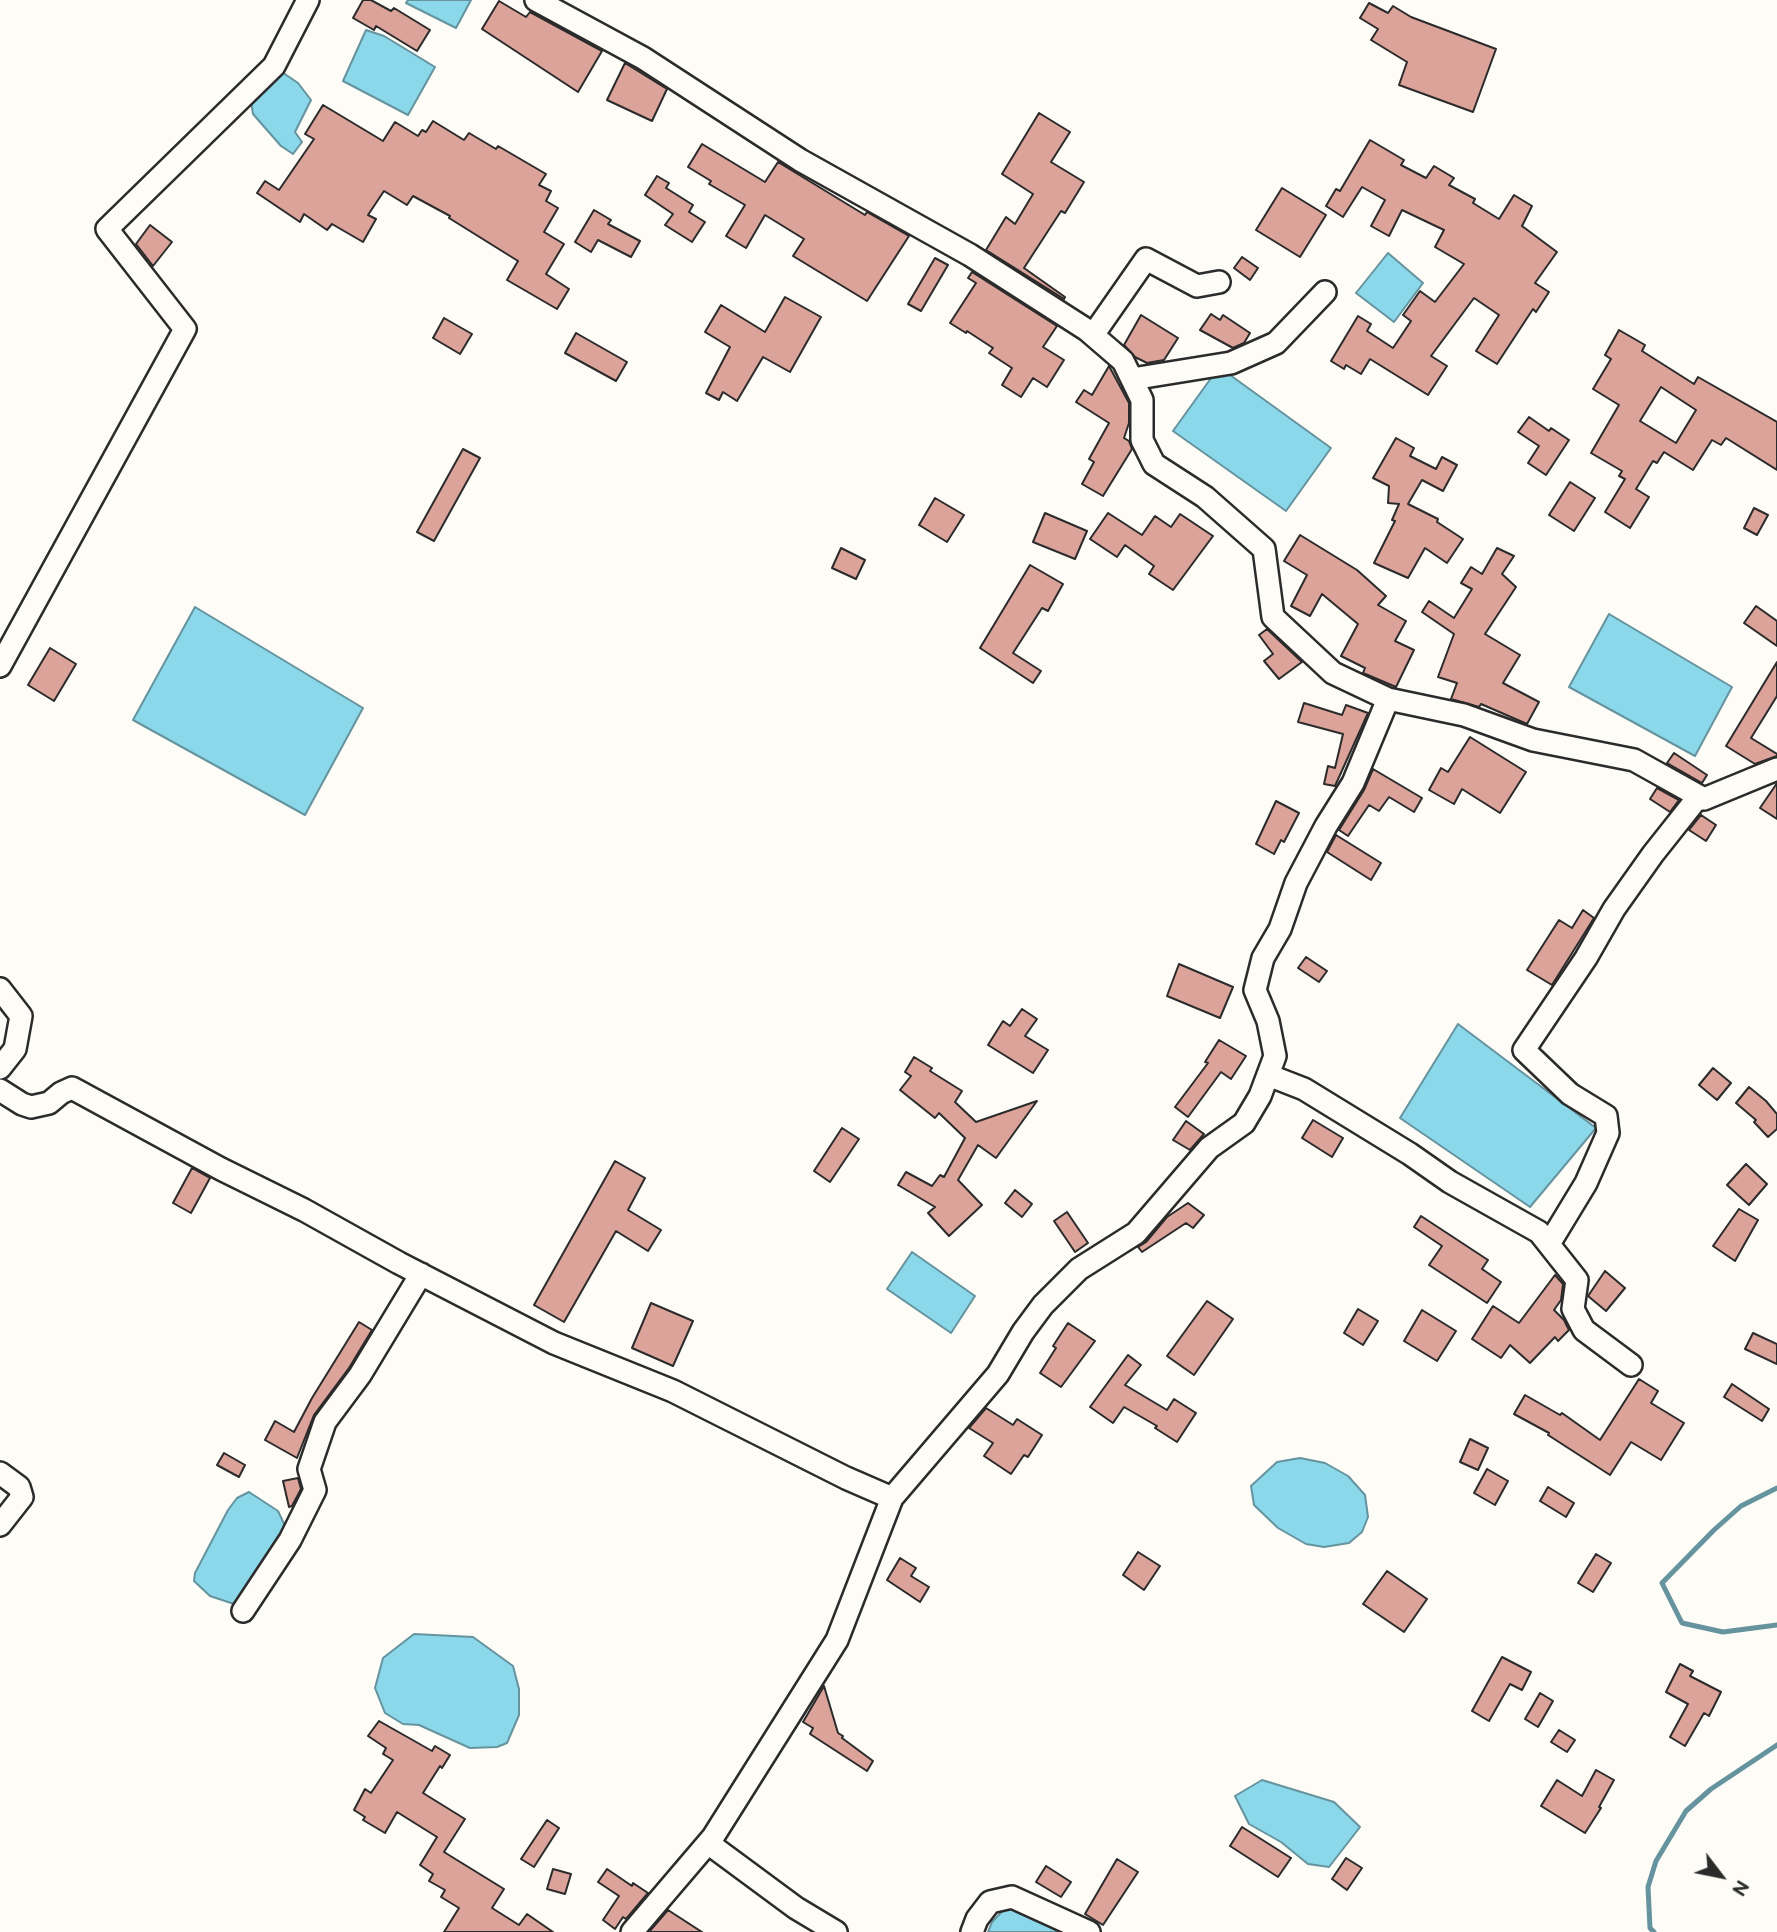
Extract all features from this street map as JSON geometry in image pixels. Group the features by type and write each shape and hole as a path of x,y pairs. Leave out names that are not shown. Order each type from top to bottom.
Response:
{"street":[{"path":"0,666 185,329 107,229 274,66 308,0"},
{"path":"536,0 643,58 800,160 970,255 1093,335 1124,361 1142,400 1142,440 1154,464 1205,497 1264,548 1273,617 1333,673 1388,699 1464,715 1533,740 1634,760 1704,799 1777,769"},
{"path":"1093,335 1146,259 1198,286 1219,282"},
{"path":"1132,379 1231,363 1276,343 1325,292"},
{"path":"632,1932 708,1843 837,1640 892,1498 991,1383 1043,1305 1079,1269 1136,1233 1209,1148 1244,1123 1261,1096 1275,1056 1268,1021 1255,990 1263,958 1280,929 1296,883 1325,825 1353,783 1388,699"},
{"path":"1549,1244 1586,1183 1608,1133 1606,1116 1570,1094 1524,1050 1586,958 1614,909 1699,796"},
{"path":"0,989 21,1016 15,1049 0,1068"},
{"path":"1268,1075 1314,1095 1450,1182 1539,1232 1577,1280 1573,1309 1584,1330 1631,1365"},
{"path":"0,1090 31,1107 49,1103 72,1088 554,1343 673,1391 846,1478 892,1498"},
{"path":"243,1611 290,1541 315,1490 309,1469 325,1422 366,1365 421,1274"},
{"path":"0,1473 19,1488 22,1497 0,1525"},
{"path":"708,1843 796,1908 835,1932"},
{"path":"972,1932 990,1902 1012,1897 1089,1932"}],"water":[{"path":"408,0 471,0 456,28 406,3"},
{"path":"366,30 384,36 435,67 408,115 343,81"},
{"path":"279,70 298,83 311,100 295,132 302,142 293,154 281,146 253,114 251,101"},
{"path":"1388,253 1423,283 1394,322 1356,293"},
{"path":"1219,367 1331,448 1286,511 1173,431"},
{"path":"195,607 363,708 305,815 133,720"},
{"path":"1609,614 1732,687 1695,756 1569,687"},
{"path":"1458,1024 1596,1128 1530,1207 1400,1118"},
{"path":"912,1252 975,1296 951,1333 887,1289"},
{"path":"1300,1458 1325,1463 1348,1476 1365,1495 1368,1517 1362,1532 1349,1543 1324,1547 1306,1544 1278,1528 1254,1505 1251,1486 1277,1462"},
{"path":"249,1492 278,1511 287,1530 243,1599 234,1604 210,1596 194,1581 195,1573 228,1510 237,1498"},
{"path":"414,1634 473,1637 513,1666 519,1689 519,1715 507,1743 497,1747 470,1748 419,1725 403,1724 385,1713 375,1688 383,1658"},
{"path":"1262,1780 1334,1802 1360,1827 1329,1867 1308,1864 1281,1842 1249,1824 1235,1796"},
{"path":"1009,1904 1067,1932 988,1932 992,1922"}],"building":[{"path":"363,0 371,0 391,11 394,8 430,30 417,51 376,26 374,30 353,18"},
{"path":"499,1 526,17 530,12 602,51 578,92 482,29"},
{"path":"1369,3 1388,13 1393,6 1411,17 1496,49 1473,112 1399,85 1407,62 1371,40 1378,29 1360,18"},
{"path":"625,63 667,89 652,121 607,100"},
{"path":"323,105 383,141 395,122 418,136 422,130 426,132 433,121 464,140 469,133 496,149 498,146 546,174 539,185 551,191 546,201 558,208 544,232 564,244 546,274 569,289 557,309 507,280 518,261 449,218 450,216 413,196 407,205 384,191 368,215 376,219 363,242 332,224 327,230 304,214 300,222 257,193 265,181 279,190 314,139 305,134"},
{"path":"1039,113 1070,132 1051,162 1084,182 1065,213 1061,211 1024,268 1065,297 1064,299 986,250 1006,217 1015,224 1033,194 1002,174"},
{"path":"1370,140 1404,160 1401,165 1426,178 1434,166 1454,178 1449,185 1475,199 1473,203 1499,219 1514,195 1532,206 1522,226 1557,252 1535,283 1549,292 1536,312 1533,309 1497,364 1476,351 1499,315 1474,298 1431,356 1447,366 1428,395 1370,359 1361,374 1346,365 1344,369 1331,361 1358,316 1371,324 1367,331 1393,348 1411,321 1403,315 1420,291 1435,302 1464,264 1435,247 1444,230 1402,210 1389,236 1371,226 1385,200 1362,187 1343,217 1326,206 1336,189 1340,191"},
{"path":"702,144 765,182 778,162 865,215 867,212 909,236 867,301 793,256 804,239 765,215 746,248 726,236 745,205 709,184 711,181 688,167"},
{"path":"657,176 669,183 666,188 693,205 689,212 705,222 692,242 665,225 673,214 645,195"},
{"path":"1282,188 1326,215 1300,257 1256,230"},
{"path":"594,210 611,220 608,224 640,241 631,257 598,240 591,252 575,242"},
{"path":"150,225 172,242 153,266 136,244"},
{"path":"1242,257 1258,268 1250,280 1234,268"},
{"path":"935,258 948,265 921,311 908,304"},
{"path":"972,272 1057,326 1043,347 1064,360 1047,387 1033,378 1021,397 1002,385 1012,368 989,353 993,348 950,323 976,283 968,278"},
{"path":"785,297 821,317 790,372 763,357 737,401 723,392 719,400 706,393 730,347 705,332 721,305 765,332"},
{"path":"1211,314 1220,320 1223,315 1250,333 1244,343 1233,348 1200,330"},
{"path":"1141,315 1178,338 1164,360 1147,363 1135,357 1124,345"},
{"path":"444,318 472,334 460,354 433,338"},
{"path":"1619,330 1645,345 1642,351 1694,384 1698,377 1777,422 1777,470 1726,438 1721,445 1712,440 1693,470 1664,452 1657,463 1653,461 1636,489 1649,497 1630,528 1605,512 1625,479 1619,476 1622,471 1591,453 1619,405 1593,389 1611,359 1605,355","holes":["1661,387 1696,410 1676,443 1640,421"]},
{"path":"576,333 627,362 616,381 565,353"},
{"path":"1109,366 1129,403 1129,423 1124,438 1129,441 1132,449 1103,496 1082,484 1094,462 1089,459 1109,423 1076,402 1084,390 1092,395"},
{"path":"1529,417 1549,431 1551,428 1569,440 1546,475 1528,463 1539,446 1518,432"},
{"path":"1396,438 1414,448 1410,456 1436,469 1442,457 1457,465 1443,491 1422,480 1408,504 1438,519 1437,522 1463,539 1447,563 1425,548 1408,578 1374,563 1395,521 1392,520 1399,504 1388,503 1389,486 1373,478"},
{"path":"463,449 480,458 434,541 417,532"},
{"path":"1570,482 1595,498 1574,531 1549,515"},
{"path":"935,498 964,515 947,542 919,525"},
{"path":"1754,508 1768,515 1757,535 1744,528"},
{"path":"1045,513 1087,531 1075,559 1033,542"},
{"path":"1108,513 1142,535 1155,516 1171,527 1180,514 1213,536 1173,590 1149,574 1154,566 1125,545 1117,557 1090,539"},
{"path":"1300,535 1357,570 1386,596 1378,605 1406,621 1395,641 1414,650 1396,687 1363,673 1365,668 1341,656 1358,624 1322,594 1310,616 1291,606 1307,575 1284,561"},
{"path":"841,548 865,560 856,579 832,568"},
{"path":"1497,548 1514,556 1502,574 1516,587 1485,634 1520,655 1503,683 1539,702 1527,724 1481,704 1479,707 1451,699 1457,683 1438,677 1454,634 1422,612 1429,601 1454,618 1472,589 1461,583 1471,567 1482,574"},
{"path":"1030,565 1063,584 1048,611 1042,608 1013,653 1041,671 1033,683 980,648"},
{"path":"1756,606 1777,621 1777,646 1744,623"},
{"path":"1267,629 1302,662 1279,679 1264,661 1273,654 1259,635"},
{"path":"50,648 76,664 54,701 28,685"},
{"path":"1777,662 1777,696 1751,738 1777,756 1755,764 1726,746"},
{"path":"1304,703 1342,715 1346,705 1368,713 1335,786 1324,784 1328,766 1335,768 1343,734 1298,722"},
{"path":"1470,737 1526,772 1500,813 1462,789 1454,804 1429,790 1441,768 1448,772"},
{"path":"1674,753 1707,775 1702,783 1667,763"},
{"path":"1373,769 1422,798 1414,812 1389,797 1379,811 1369,805 1348,836 1339,830 1364,790"},
{"path":"1777,783 1777,819 1760,808"},
{"path":"1657,788 1679,800 1670,812 1650,799"},
{"path":"1276,801 1299,813 1284,842 1281,840 1274,854 1256,844"},
{"path":"1701,815 1716,825 1706,841 1689,830"},
{"path":"1336,835 1381,863 1371,880 1327,852"},
{"path":"1583,910 1594,918 1552,985 1527,970 1559,920 1572,928"},
{"path":"1306,957 1327,971 1319,982 1298,968"},
{"path":"1179,964 1233,987 1220,1018 1167,996"},
{"path":"1022,1009 1037,1019 1025,1036 1048,1050 1033,1073 988,1045 1003,1021 1010,1026"},
{"path":"1219,1040 1246,1056 1231,1079 1221,1072 1188,1117 1175,1107 1208,1063 1205,1062"},
{"path":"914,1057 932,1068 930,1071 962,1091 955,1102 976,1122 1037,1101 996,1158 978,1145 958,1180 982,1205 949,1236 928,1213 935,1207 898,1185 906,1172 932,1186 940,1175 944,1177 965,1138 939,1113 935,1118 900,1090 911,1076 905,1072"},
{"path":"1713,1068 1731,1083 1717,1100 1699,1085"},
{"path":"1749,1087 1777,1114 1777,1129 1768,1137 1754,1122 1756,1120 1736,1103"},
{"path":"1313,1120 1343,1138 1332,1157 1302,1138"},
{"path":"1186,1121 1204,1134 1190,1150 1173,1140"},
{"path":"842,1128 859,1139 830,1182 814,1171"},
{"path":"615,1161 645,1178 628,1210 661,1230 648,1251 616,1231 564,1322 534,1305"},
{"path":"1746,1164 1767,1184 1749,1205 1727,1185"},
{"path":"192,1168 210,1178 191,1213 173,1203"},
{"path":"1015,1190 1032,1204 1022,1217 1005,1203"},
{"path":"1188,1203 1204,1215 1193,1228 1186,1223 1142,1252 1138,1247 1146,1242 1167,1217"},
{"path":"1739,1209 1758,1220 1735,1261 1713,1246"},
{"path":"1067,1212 1088,1243 1075,1252 1054,1221"},
{"path":"1421,1216 1488,1260 1482,1269 1501,1282 1487,1303 1429,1265 1442,1246 1414,1227"},
{"path":"1605,1271 1625,1288 1606,1311 1588,1296"},
{"path":"1555,1275 1563,1284 1561,1300 1554,1310 1569,1330 1558,1341 1555,1337 1530,1363 1510,1345 1501,1358 1472,1339 1493,1306 1519,1323"},
{"path":"1207,1301 1233,1319 1194,1375 1167,1356"},
{"path":"651,1303 693,1321 673,1366 632,1348"},
{"path":"1358,1309 1378,1321 1363,1345 1344,1333"},
{"path":"1422,1310 1456,1331 1437,1361 1404,1341"},
{"path":"359,1322 372,1330 349,1368 314,1415 297,1458 265,1440 275,1421 294,1432"},
{"path":"1068,1323 1095,1341 1061,1387 1040,1373"},
{"path":"1753,1333 1777,1344 1777,1364 1745,1349"},
{"path":"1128,1355 1141,1365 1125,1385 1167,1410 1174,1399 1196,1413 1177,1442 1155,1428 1157,1426 1124,1407 1113,1423 1090,1407"},
{"path":"1639,1379 1658,1391 1651,1403 1684,1423 1661,1460 1631,1442 1610,1475 1548,1435 1549,1433 1514,1414 1525,1395 1560,1415 1562,1413 1600,1440"},
{"path":"1732,1384 1769,1409 1762,1421 1724,1397"},
{"path":"986,1408 1013,1425 1017,1419 1042,1435 1028,1457 1024,1455 1011,1474 984,1456 993,1443 969,1428"},
{"path":"1470,1439 1488,1448 1478,1470 1460,1462"},
{"path":"224,1453 245,1465 239,1477 217,1465"},
{"path":"1487,1469 1508,1481 1495,1505 1474,1493"},
{"path":"298,1478 301,1489 289,1507 283,1481"},
{"path":"1548,1487 1574,1503 1566,1517 1540,1501"},
{"path":"1138,1552 1160,1566 1144,1590 1123,1575"},
{"path":"1596,1554 1611,1563 1593,1592 1578,1583"},
{"path":"900,1558 916,1568 911,1576 929,1587 920,1602 887,1580"},
{"path":"1387,1571 1427,1599 1404,1632 1363,1604"},
{"path":"1502,1657 1531,1672 1522,1690 1510,1684 1489,1721 1472,1711"},
{"path":"1680,1664 1693,1671 1690,1676 1721,1692 1709,1716 1704,1713 1685,1746 1670,1737 1688,1704 1666,1692"},
{"path":"824,1686 838,1733 873,1761 867,1771 810,1734 813,1728 803,1722"},
{"path":"1540,1693 1553,1701 1538,1727 1525,1719"},
{"path":"379,1721 432,1751 435,1746 450,1755 423,1793 465,1819 444,1852 504,1889 492,1908 519,1925 527,1914 553,1932 444,1932 459,1908 441,1897 445,1890 429,1881 433,1874 420,1865 437,1837 397,1812 385,1833 363,1820 365,1817 354,1810 365,1789 371,1793 393,1760 383,1754 386,1748 368,1736"},
{"path":"1559,1730 1575,1740 1567,1752 1551,1742"},
{"path":"1596,1770 1614,1780 1585,1833 1541,1806 1557,1780 1582,1796"},
{"path":"547,1820 559,1828 534,1867 521,1859"},
{"path":"1242,1827 1291,1858 1278,1877 1230,1846"},
{"path":"1346,1858 1362,1868 1347,1890 1332,1879"},
{"path":"1117,1859 1138,1872 1103,1925 1085,1914"},
{"path":"1046,1866 1071,1882 1061,1897 1036,1882"},
{"path":"553,1869 571,1874 565,1894 547,1889"},
{"path":"607,1869 648,1893 626,1919 623,1917 615,1929 603,1920 619,1896 598,1882"},
{"path":"668,1910 702,1932 649,1932"}],"waterway":[{"path":"1777,1488 1741,1506 1662,1583 1682,1623 1723,1632 1777,1625"},
{"path":"1654,1932 1650,1928 1648,1887 1656,1861 1686,1811 1711,1789 1777,1745"}]}
